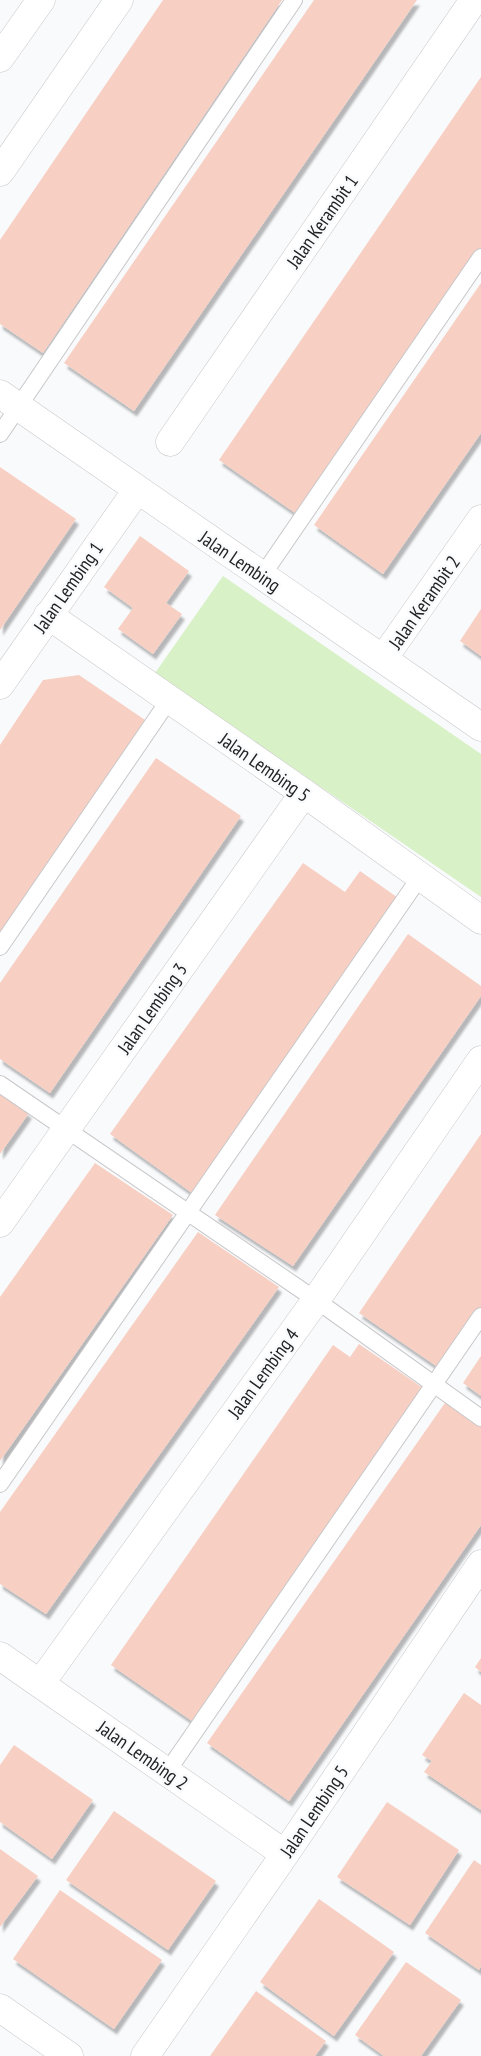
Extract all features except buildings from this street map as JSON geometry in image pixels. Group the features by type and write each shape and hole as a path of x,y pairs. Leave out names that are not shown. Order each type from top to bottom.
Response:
{"street":[{"path":"0,58 41,0"},
{"path":"0,172 119,0"},
{"name":"Jalan Kerambit 1","path":"170,442 474,0"},
{"name":"Jalan Lembing","path":"10,400 137,490 481,727"},
{"name":"Jalan Lembing 1","path":"0,685 137,490"},
{"name":"Jalan Kerambit 2","path":"383,659 481,520"},
{"name":"Jalan Lembing 5","path":"48,615 304,793 481,920"},
{"name":"Jalan Lembing 3","path":"0,1223 304,793"},
{"name":"Jalan Lembing 4","path":"40,1684 316,1300 481,1060"},
{"name":"Jalan Lembing 5","path":"145,2056 285,1854 481,1564"},
{"name":"Jalan Lembing 2","path":"0,1656 285,1854"},
{"path":"0,2008 69,2056"}],"lane":[{"path":"0,434 10,400 294,0"},
{"path":"262,576 481,257"},
{"path":"0,947 169,700"},
{"path":"0,1484 420,877"},
{"path":"0,1084 316,1300 481,1418"},
{"path":"167,1772 481,1316"}],"green space":[{"path":"223,576 481,754 481,897 155,673"}]}
